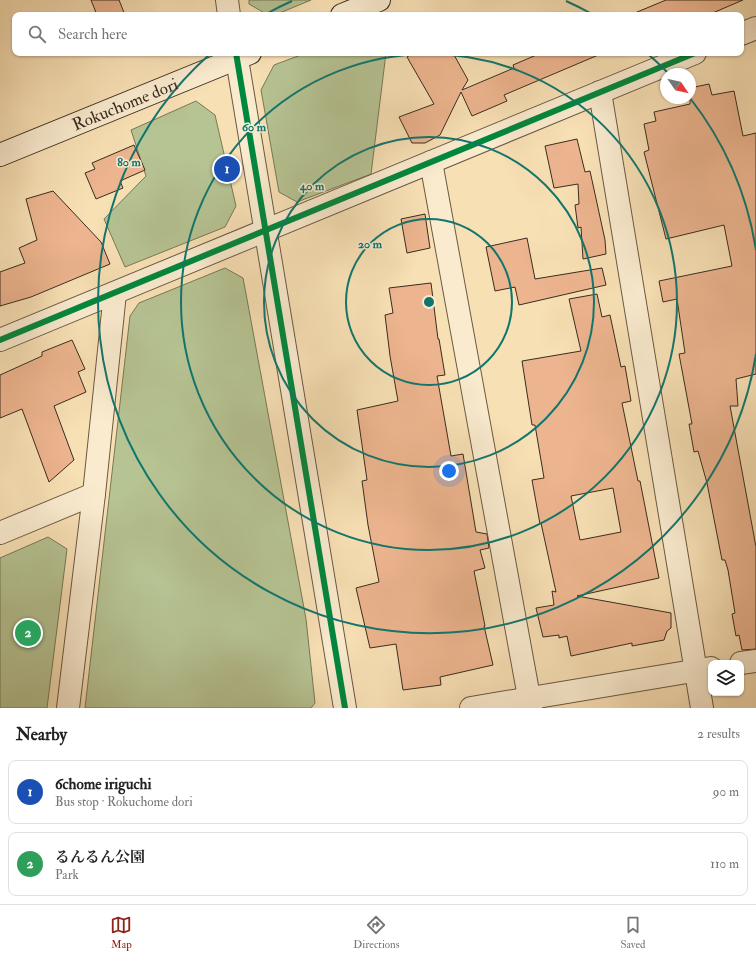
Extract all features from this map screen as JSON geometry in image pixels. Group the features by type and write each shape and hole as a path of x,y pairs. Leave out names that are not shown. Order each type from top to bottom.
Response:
{"street":[{"path":"227,0 229,12"},
{"path":"349,12 379,0"},
{"path":"744,33 756,28"},
{"name":"Rokuchome dori","path":"0,155 239,56"},
{"path":"241,56 265,231 345,708"},
{"path":"0,340 688,56"},
{"path":"600,92 703,670 702,708"},
{"path":"431,162 530,703"},
{"path":"68,708 94,494 115,293"},
{"path":"0,533 94,494"},
{"path":"744,663 756,661"},
{"path":"471,708 530,703 703,670"}],"green space":[{"path":"249,0 311,0 282,12 263,12 249,4"},
{"path":"298,56 386,56 371,174 297,202 279,192 261,90 274,65"},
{"path":"196,101 215,115 236,206 225,227 125,267 104,219 146,176 131,130"},
{"path":"225,268 243,278 306,619 315,703 311,708 85,708 130,316 139,303"},
{"path":"48,537 67,549 47,708 0,708 0,558"}],"building":[{"path":"91,0 119,0 124,12 96,12"},
{"path":"666,0 743,0 715,12 637,12"},
{"path":"455,56 468,80 462,90 514,68 513,65 534,56 596,56 504,95 507,101 472,116 461,92 440,135 425,143 412,143 399,117 434,104 407,57"},
{"path":"709,84 712,95 734,91 743,136 756,133 756,374 736,379 738,406 730,406 756,547 756,649 742,650 739,635 736,636 732,614 735,613 728,570 725,560 722,560 707,483 698,451 694,452 689,424 692,424 679,354 685,353 677,299 663,302 659,281 732,266 724,225 666,239 644,152 649,150 644,124 656,121 654,112 696,104 696,87"},
{"path":"577,139 585,172 590,171 605,240 606,254 583,259 581,227 578,228 575,205 579,204 578,184 554,188 545,146"},
{"path":"134,145 145,170 120,181 123,188 96,199 85,173 95,169 92,163"},
{"path":"53,191 101,242 110,264 31,297 0,306 0,272 25,263 19,248 37,240 26,199"},
{"path":"425,214 430,248 407,253 401,219"},
{"path":"527,238 535,279 602,268 606,285 519,305 515,287 495,291 486,247"},
{"path":"431,283 438,339 445,375 437,376 451,456 463,454 476,532 487,534 489,548 480,550 485,568 474,571 493,665 440,677 441,685 403,690 396,644 370,648 356,588 379,582 368,525 362,481 367,480 357,410 398,401 385,315 393,313 389,288"},
{"path":"597,294 602,317 610,315 621,367 625,366 631,401 622,403 638,481 640,481 659,578 577,596 671,613 671,628 667,631 664,640 632,646 632,643 571,656 567,636 559,638 559,635 543,637 536,608 554,605 552,591 556,592 541,523 540,524 532,480 544,478 535,425 532,425 522,361 581,351 569,299","holes":["613,488 621,532 580,540 571,496"]},
{"path":"72,340 85,369 78,372 86,392 54,406 74,460 49,482 22,409 0,418 0,375 42,356 42,352"}],"cycle path":[{"path":"236,56 345,708"},
{"path":"0,340 688,56"}],"place":[{"name":"6chome iriguchi","path":"227,169"},
{"name":"るんるん公園","path":"28,633"}]}
